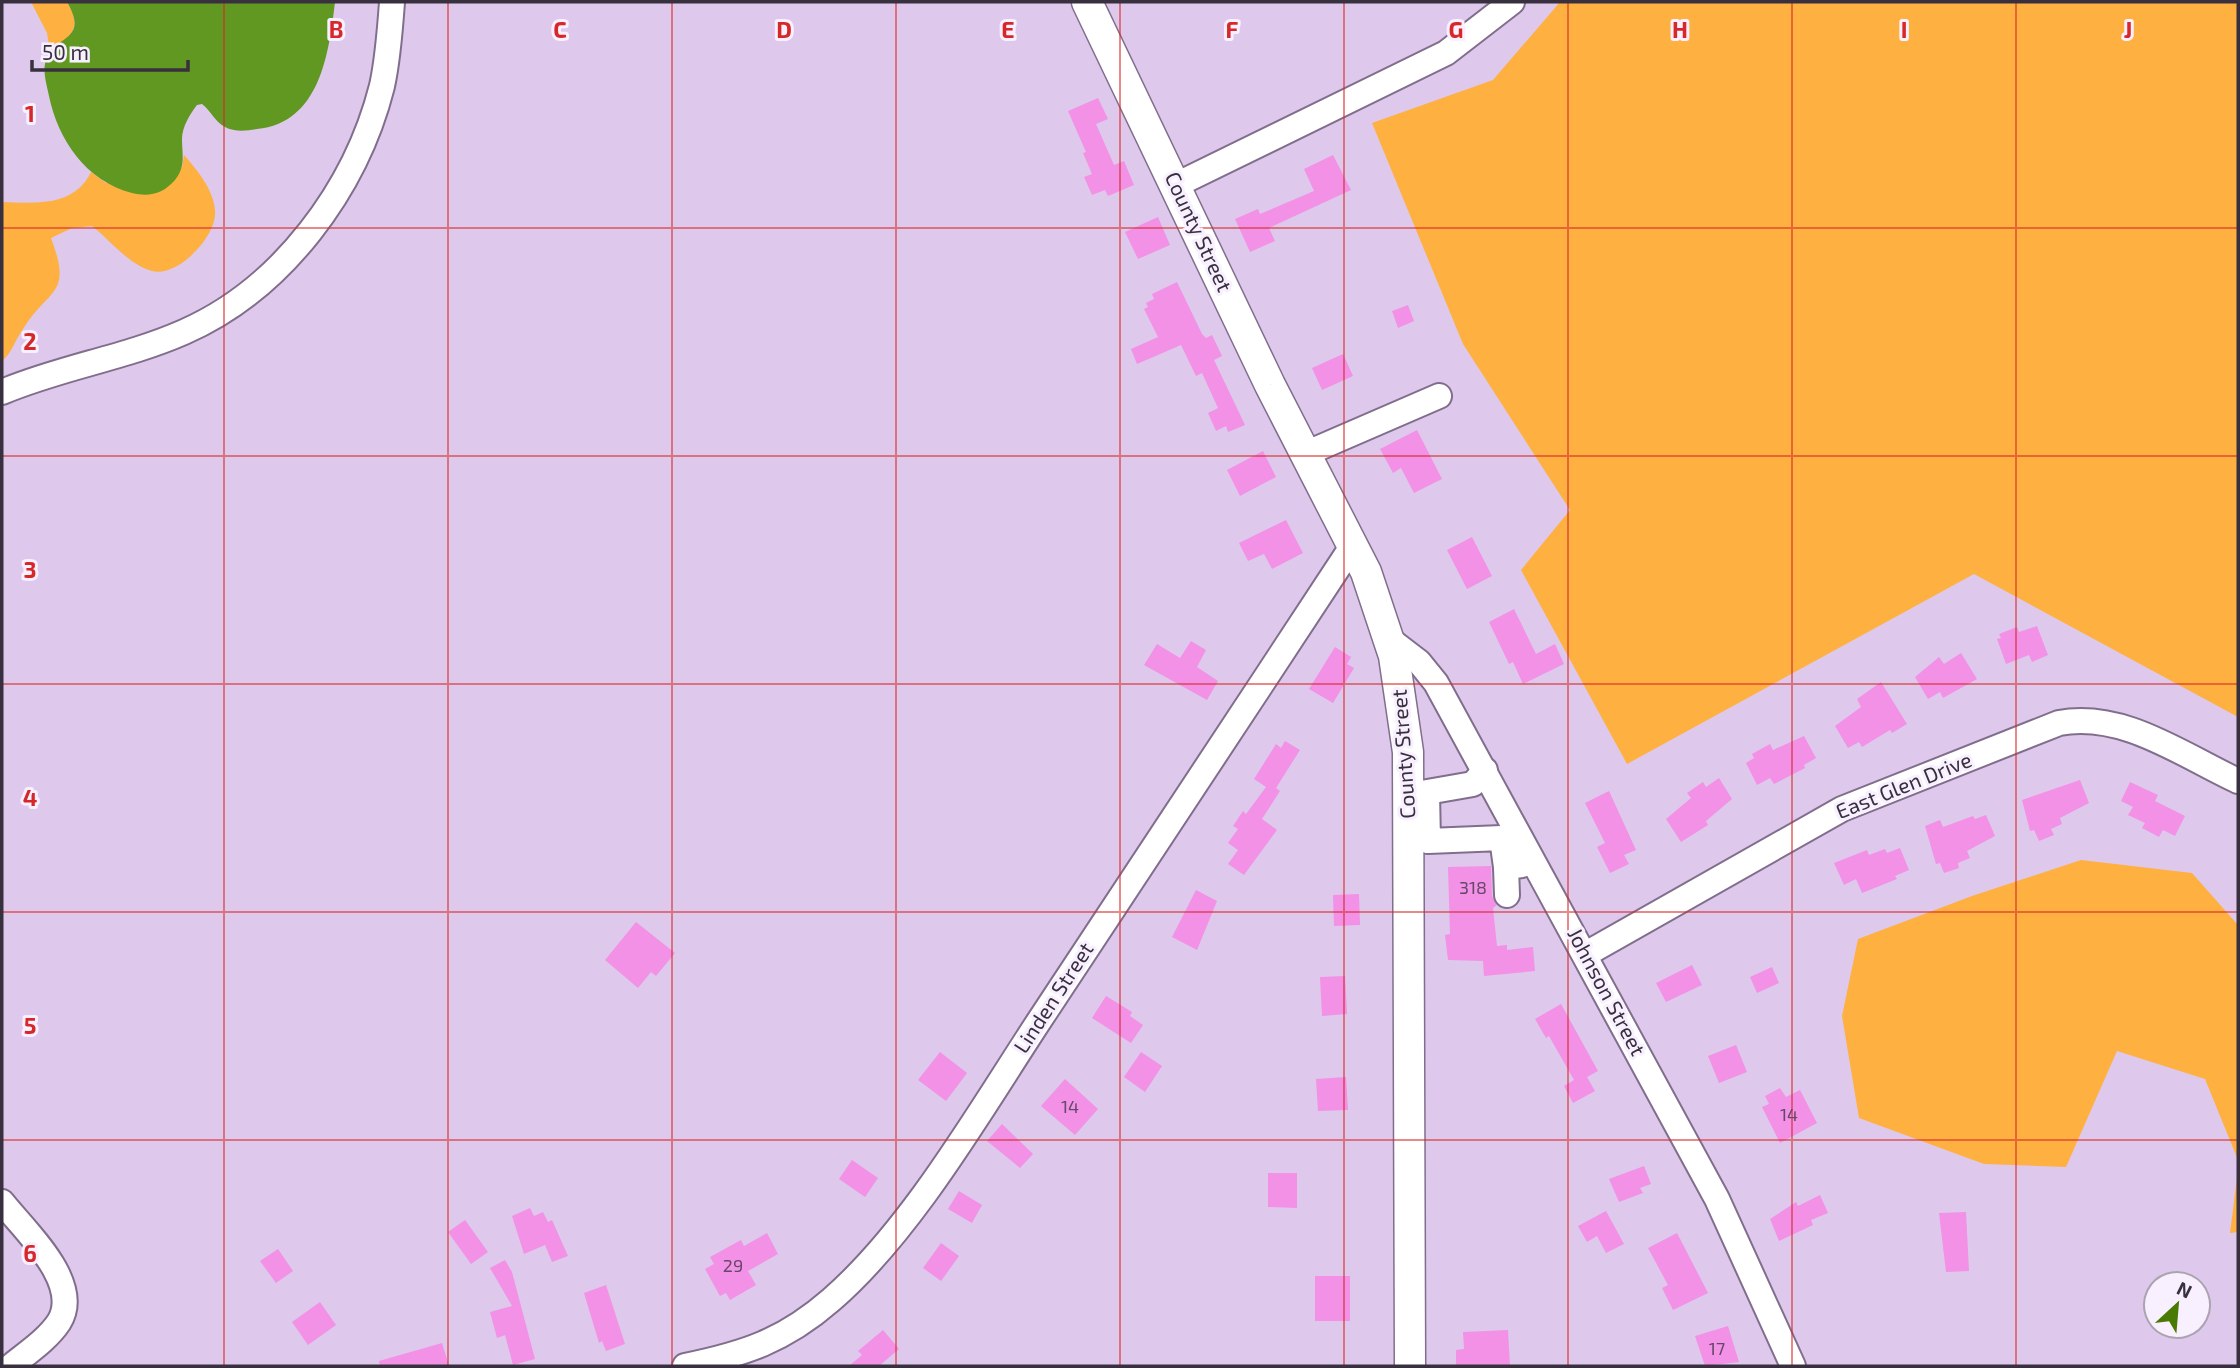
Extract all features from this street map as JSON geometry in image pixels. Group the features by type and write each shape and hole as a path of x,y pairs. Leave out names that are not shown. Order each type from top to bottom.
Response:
{"main road":[{"name":"County Street","path":"1087,2 1351,548 1366,572 1389,639 1418,794 1410,1366"}],"street":[{"path":"2,392 186,332 232,307 275,271 320,217 361,143 382,87 391,2"},
{"path":"1176,185 1446,53 1512,2"},
{"path":"1305,454 1439,396"},
{"name":"Linden Street","path":"685,1366 735,1356 781,1336 832,1300 891,1236 969,1127 1351,548"},
{"name":"Johnson Street","path":"1389,639 1419,662 1436,683 1479,777 1536,864 1717,1199 1793,1366"},
{"name":"East Glen Drive","path":"1586,954 1842,808 2059,723 2083,719 2108,722 2173,748 2238,781"},
{"path":"1491,838 1489,814 1479,777 1418,794 1428,841 1503,838 1507,895"},
{"path":"1506,867 1536,864"},
{"path":"2,1202 58,1274 66,1295 58,1324 11,1366"}],"shaded area":[{"path":"31,2 67,2 72,11 72,31 50,53 47,33"},
{"path":"67,2 335,2 324,63 308,100 295,114 278,124 244,131 229,129 202,104 197,105 183,130 181,170 166,188 144,195 116,187 88,169 67,143 59,128 49,96 45,64 54,47 72,32 75,25"},
{"path":"1560,2 2238,2 2238,717 1974,574 1627,764 1521,570 1570,510 1463,344 1372,123 1493,80"},
{"path":"184,155 208,188 214,202 214,220 203,242 173,268 152,271 128,258 92,226 72,228 51,238 60,271 59,281 2,361 2,202 41,202 65,197 75,192 91,172 106,183 182,168"},
{"path":"2081,860 2192,873 2238,925 2238,1160 2205,1079 2117,1051 2066,1167 1984,1164 1859,1118 1842,1016 1858,939 1972,896"},
{"path":"2238,1170 2238,1232 2230,1233"}],"building":[{"path":"1098,98 1108,119 1096,124 1114,165 1124,161 1134,185 1108,196 1105,190 1092,195 1084,177 1092,174 1083,153 1086,152 1068,111"},
{"path":"1333,155 1351,190 1269,228 1275,241 1250,252 1235,219 1258,209 1260,214 1314,191 1304,169"},
{"path":"1158,217 1170,245 1138,259 1125,232"},
{"path":"1177,282 1202,334 1206,338 1212,335 1222,356 1214,360 1245,425 1228,432 1226,426 1216,431 1208,413 1218,408 1202,373 1196,376 1181,345 1137,364 1131,349 1158,337 1144,309 1148,307 1146,303 1154,299 1152,294"},
{"path":"1408,305 1414,321 1398,328 1392,311"},
{"path":"1343,354 1353,376 1322,390 1312,368"},
{"path":"1417,430 1442,479 1414,493 1401,468 1393,473 1380,449"},
{"path":"1263,451 1276,477 1240,496 1227,470"},
{"path":"1286,520 1303,553 1272,569 1264,554 1248,561 1239,543"},
{"path":"1472,537 1492,576 1467,589 1447,550"},
{"path":"1514,609 1536,654 1555,644 1564,664 1523,684 1513,662 1509,664 1489,622"},
{"path":"2037,626 2048,655 2032,662 2029,655 2006,664 1997,639 2001,638 1999,634 2017,627 2019,632"},
{"path":"1191,641 1206,650 1197,667 1218,681 1207,700 1144,665 1157,644 1180,658"},
{"path":"1335,647 1351,657 1347,664 1354,668 1333,703 1309,689"},
{"path":"1961,653 1977,679 1943,698 1940,692 1928,699 1915,677 1939,657 1944,664"},
{"path":"1881,682 1907,724 1892,733 1890,730 1862,747 1859,742 1848,748 1835,726 1861,707 1857,699"},
{"path":"1804,736 1816,758 1804,765 1805,768 1774,784 1770,778 1757,785 1746,763 1754,758 1752,754 1770,744 1773,750"},
{"path":"1285,741 1300,750 1276,788 1280,791 1262,819 1277,830 1244,875 1228,864 1238,850 1228,843 1238,829 1233,826 1243,811 1246,814 1266,787 1254,779 1276,744 1281,748"},
{"path":"1719,778 1732,799 1706,821 1708,825 1681,842 1666,819 1691,798 1687,793 1703,782 1706,787"},
{"path":"2080,780 2089,803 2060,818 2062,824 2051,829 2054,835 2039,841 2034,830 2030,831 2022,800"},
{"path":"2130,782 2158,795 2155,801 2185,816 2175,836 2163,830 2159,837 2142,828 2145,823 2128,815 2133,807 2121,801"},
{"path":"1609,791 1636,850 1624,855 1629,864 1610,873 1597,847 1605,843 1585,803"},
{"path":"1986,815 1995,836 1967,851 1970,858 1958,863 1959,868 1944,873 1940,863 1936,864 1925,826 1940,820 1943,827 1973,816 1975,819"},
{"path":"1900,848 1909,870 1895,876 1897,879 1862,893 1856,879 1844,885 1834,863 1867,850 1869,855 1885,849 1887,853"},
{"path":"1491,866 1492,896 1497,905 1493,908 1497,946 1507,945 1507,950 1533,947 1535,971 1484,976 1483,961 1448,960 1445,935 1450,934 1448,867"},
{"path":"1196,890 1217,901 1197,950 1172,937"},
{"path":"1359,894 1360,925 1334,926 1333,895"},
{"path":"636,922 675,953 656,976 651,972 638,988 605,960"},
{"path":"1692,965 1702,985 1666,1002 1656,983"},
{"path":"1772,967 1779,983 1757,993 1750,977"},
{"path":"1345,976 1347,1014 1322,1016 1320,977"},
{"path":"1106,996 1132,1012 1130,1016 1143,1025 1131,1043 1092,1018"},
{"path":"1561,1004 1598,1071 1587,1077 1595,1091 1573,1103 1564,1086 1574,1080 1549,1036 1546,1038 1535,1019"},
{"path":"1736,1045 1747,1072 1719,1083 1708,1056"},
{"path":"940,1052 967,1073 946,1101 918,1080"},
{"path":"1141,1052 1162,1066 1145,1092 1124,1077"},
{"path":"1346,1077 1348,1110 1318,1111 1316,1079"},
{"path":"1065,1079 1098,1109 1075,1135 1041,1106"},
{"path":"1780,1088 1786,1097 1800,1090 1817,1123 1780,1143 1762,1107 1769,1104 1765,1096"},
{"path":"1002,1124 1033,1154 1020,1168 987,1141"},
{"path":"852,1160 878,1178 865,1197 839,1179"},
{"path":"1644,1166 1651,1184 1640,1188 1643,1193 1619,1202 1609,1179"},
{"path":"1268,1173 1297,1173 1297,1208 1268,1207"},
{"path":"959,1191 982,1205 972,1223 948,1209"},
{"path":"1820,1195 1828,1213 1811,1220 1813,1225 1779,1241 1770,1219 1796,1202 1798,1206"},
{"path":"530,1208 534,1216 543,1212 548,1222 552,1220 568,1256 552,1262 545,1245 524,1254 512,1216"},
{"path":"1606,1211 1624,1244 1606,1253 1597,1236 1587,1242 1578,1226"},
{"path":"1966,1212 1969,1271 1946,1272 1939,1213"},
{"path":"465,1220 488,1252 471,1264 448,1232"},
{"path":"767,1233 778,1254 748,1271 756,1285 730,1300 726,1293 720,1296 705,1269 714,1264 710,1257 741,1240 744,1246"},
{"path":"1677,1233 1708,1293 1673,1310 1662,1288 1668,1285 1648,1248"},
{"path":"941,1243 959,1256 941,1281 923,1268"},
{"path":"278,1249 293,1271 276,1283 260,1261"},
{"path":"505,1260 512,1272 535,1359 513,1365 505,1335 497,1338 490,1312 512,1306 490,1268"},
{"path":"1315,1276 1350,1276 1350,1321 1315,1321"},
{"path":"606,1285 625,1344 606,1351 602,1341 599,1343 584,1293"},
{"path":"320,1302 336,1325 308,1345 292,1322"},
{"path":"1728,1326 1739,1362 1705,1366 1695,1336"},
{"path":"883,1330 899,1349 879,1366 849,1366 862,1355 858,1351"},
{"path":"1508,1330 1510,1366 1456,1366 1456,1350 1464,1349 1463,1332"},
{"path":"442,1343 449,1366 380,1366 379,1361"}]}
